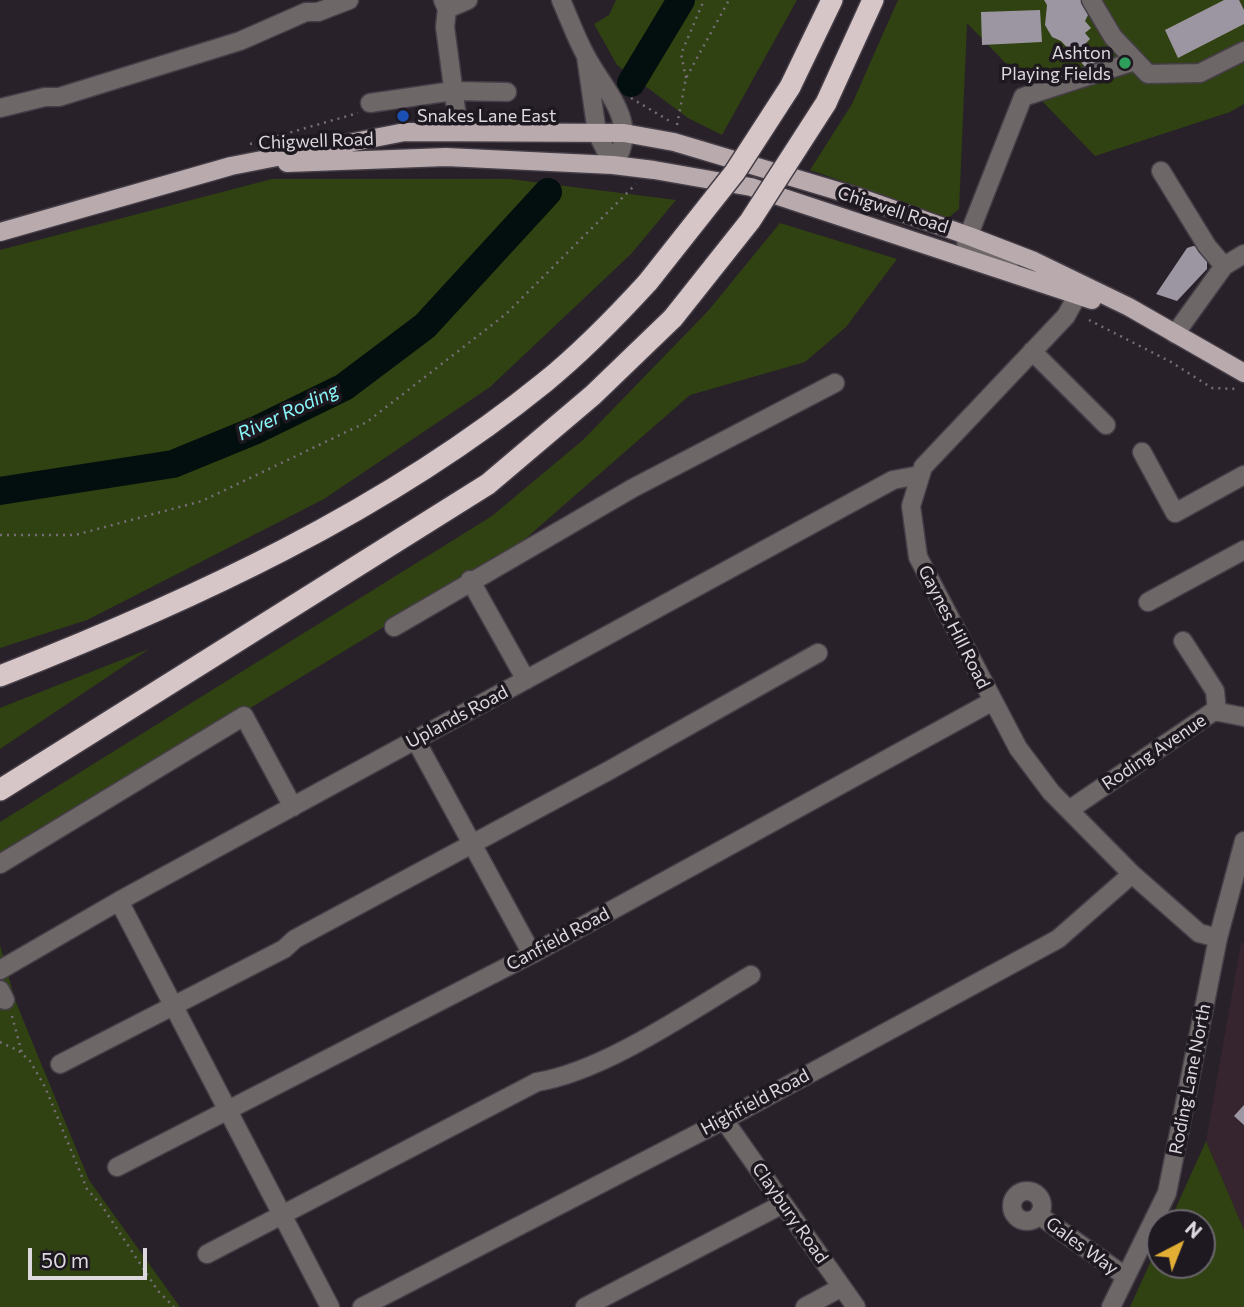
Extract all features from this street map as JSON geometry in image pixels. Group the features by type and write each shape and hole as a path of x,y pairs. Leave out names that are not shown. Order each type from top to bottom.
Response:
{"highway":[{"path":"0,676 85,643 204,589 369,502 457,448 546,381 606,327 649,282 735,172 790,87 832,0"},
{"path":"0,790 488,484 593,395 673,318 750,221 825,103 873,0"}],"main road":[{"name":"Chigwell Road","path":"0,232 231,166 405,132 624,133 674,142 858,197 969,236 1152,321 1243,381"},
{"name":"Chigwell Road","path":"231,166 446,158 613,165 751,187 1012,273 1081,290"}],"street":[{"path":"0,108 45,97 59,97 240,41 306,12 318,12 349,0"},
{"path":"459,132 445,27 445,5 468,0"},
{"path":"561,0 586,56 618,108 624,133 623,150 613,165 597,133 586,56"},
{"path":"1091,0 1113,37 1148,74 1200,73 1244,51"},
{"path":"1012,273 1000,256 966,242 1023,97 1135,61"},
{"path":"370,103 453,92 507,92"},
{"path":"1161,172 1208,246 1224,266"},
{"path":"1175,334 1224,266 1244,254"},
{"name":"Gaynes Hill Road","path":"1081,290 1066,316 930,456 920,475 911,506 918,557 1018,748 1069,810 1132,874 1199,933 1218,938"},
{"path":"1032,351 1106,425"},
{"path":"394,627 470,580 633,488 835,383"},
{"path":"1142,452 1175,513 1244,475"},
{"name":"Uplands Road","path":"0,970 119,901 893,480 920,475"},
{"path":"1148,602 1244,550"},
{"path":"470,580 526,680"},
{"path":"1183,640 1215,691 1217,712"},
{"path":"60,1064 284,949 295,939 818,653"},
{"name":"Canfield Road","path":"117,1167 533,954 993,701"},
{"name":"Roding Avenue","path":"1069,810 1217,712 1244,717"},
{"path":"0,864 244,716 293,807"},
{"path":"415,739 533,954"},
{"name":"Roding Lane North","path":"1111,1307 1167,1193 1218,938 1244,841"},
{"name":"Highfield Road","path":"362,1307 724,1120 1058,939 1132,874"},
{"path":"119,901 330,1307"},
{"path":"207,1254 537,1082 558,1078 656,1033 751,975"},
{"name":"Claybury Road","path":"724,1120 856,1307"},
{"path":"586,1307 783,1204"},
{"name":"Gales Way","path":"1040,1216 1125,1276"},
{"path":"805,1307 842,1287"}],"path":[{"path":"686,78 681,54 704,0"},
{"path":"635,100 677,126 686,78 729,0"},
{"path":"240,147 366,111 370,103"},
{"path":"0,535 75,536 202,501 367,422 506,314 640,181"},
{"path":"1089,320 1171,362 1212,388 1243,381"},
{"path":"2,995 18,1028 23,1055 45,1087 87,1189 102,1206 158,1292 174,1307"},
{"path":"0,1042 23,1055"}],"shaded area":[{"path":"1244,942 1244,1230 1206,1141 1241,943"}],"green space":[{"path":"616,0 797,0 722,135 688,118 617,65 594,24 609,15"},
{"path":"898,0 1244,0 1244,104 1230,112 1095,156 967,23 959,209 948,218 810,170 852,104"},
{"path":"272,179 510,179 676,200 631,254 490,387 324,499 87,620 0,648 0,250"},
{"path":"780,223 897,259 846,327 805,362 690,395 517,546 0,860 0,822 492,516 583,440 708,311"},
{"path":"149,649 0,749 0,708"},
{"path":"0,945 15,1000 89,1180 180,1307 0,1307"},
{"path":"1206,1141 1244,1230 1244,1307 1130,1307 1146,1272 1146,1279 1216,1279 1216,1209 1175,1209"}],"building":[{"path":"1044,0 1082,0 1093,5 1085,21 1091,28 1085,33 1090,39 1085,44 1102,63 1091,73 1061,41 1052,37 1045,25 1047,5"},
{"path":"1224,0 1239,0 1244,10 1244,24 1178,58 1165,30"},
{"path":"1040,10 1042,42 982,45 981,12"},
{"path":"1199,247 1207,255 1207,269 1177,301 1156,294 1187,248"},
{"path":"1244,1105 1244,1125 1234,1116"}],"waterway":[{"name":"River Roding","path":"631,83 681,0"},
{"name":"River Roding","path":"0,491 173,464 256,430 344,387 425,326 548,192"}],"place":[{"name":"Ashton Playing Fields","path":"1125,63"},
{"name":"Snakes Lane East","path":"403,116"}]}
